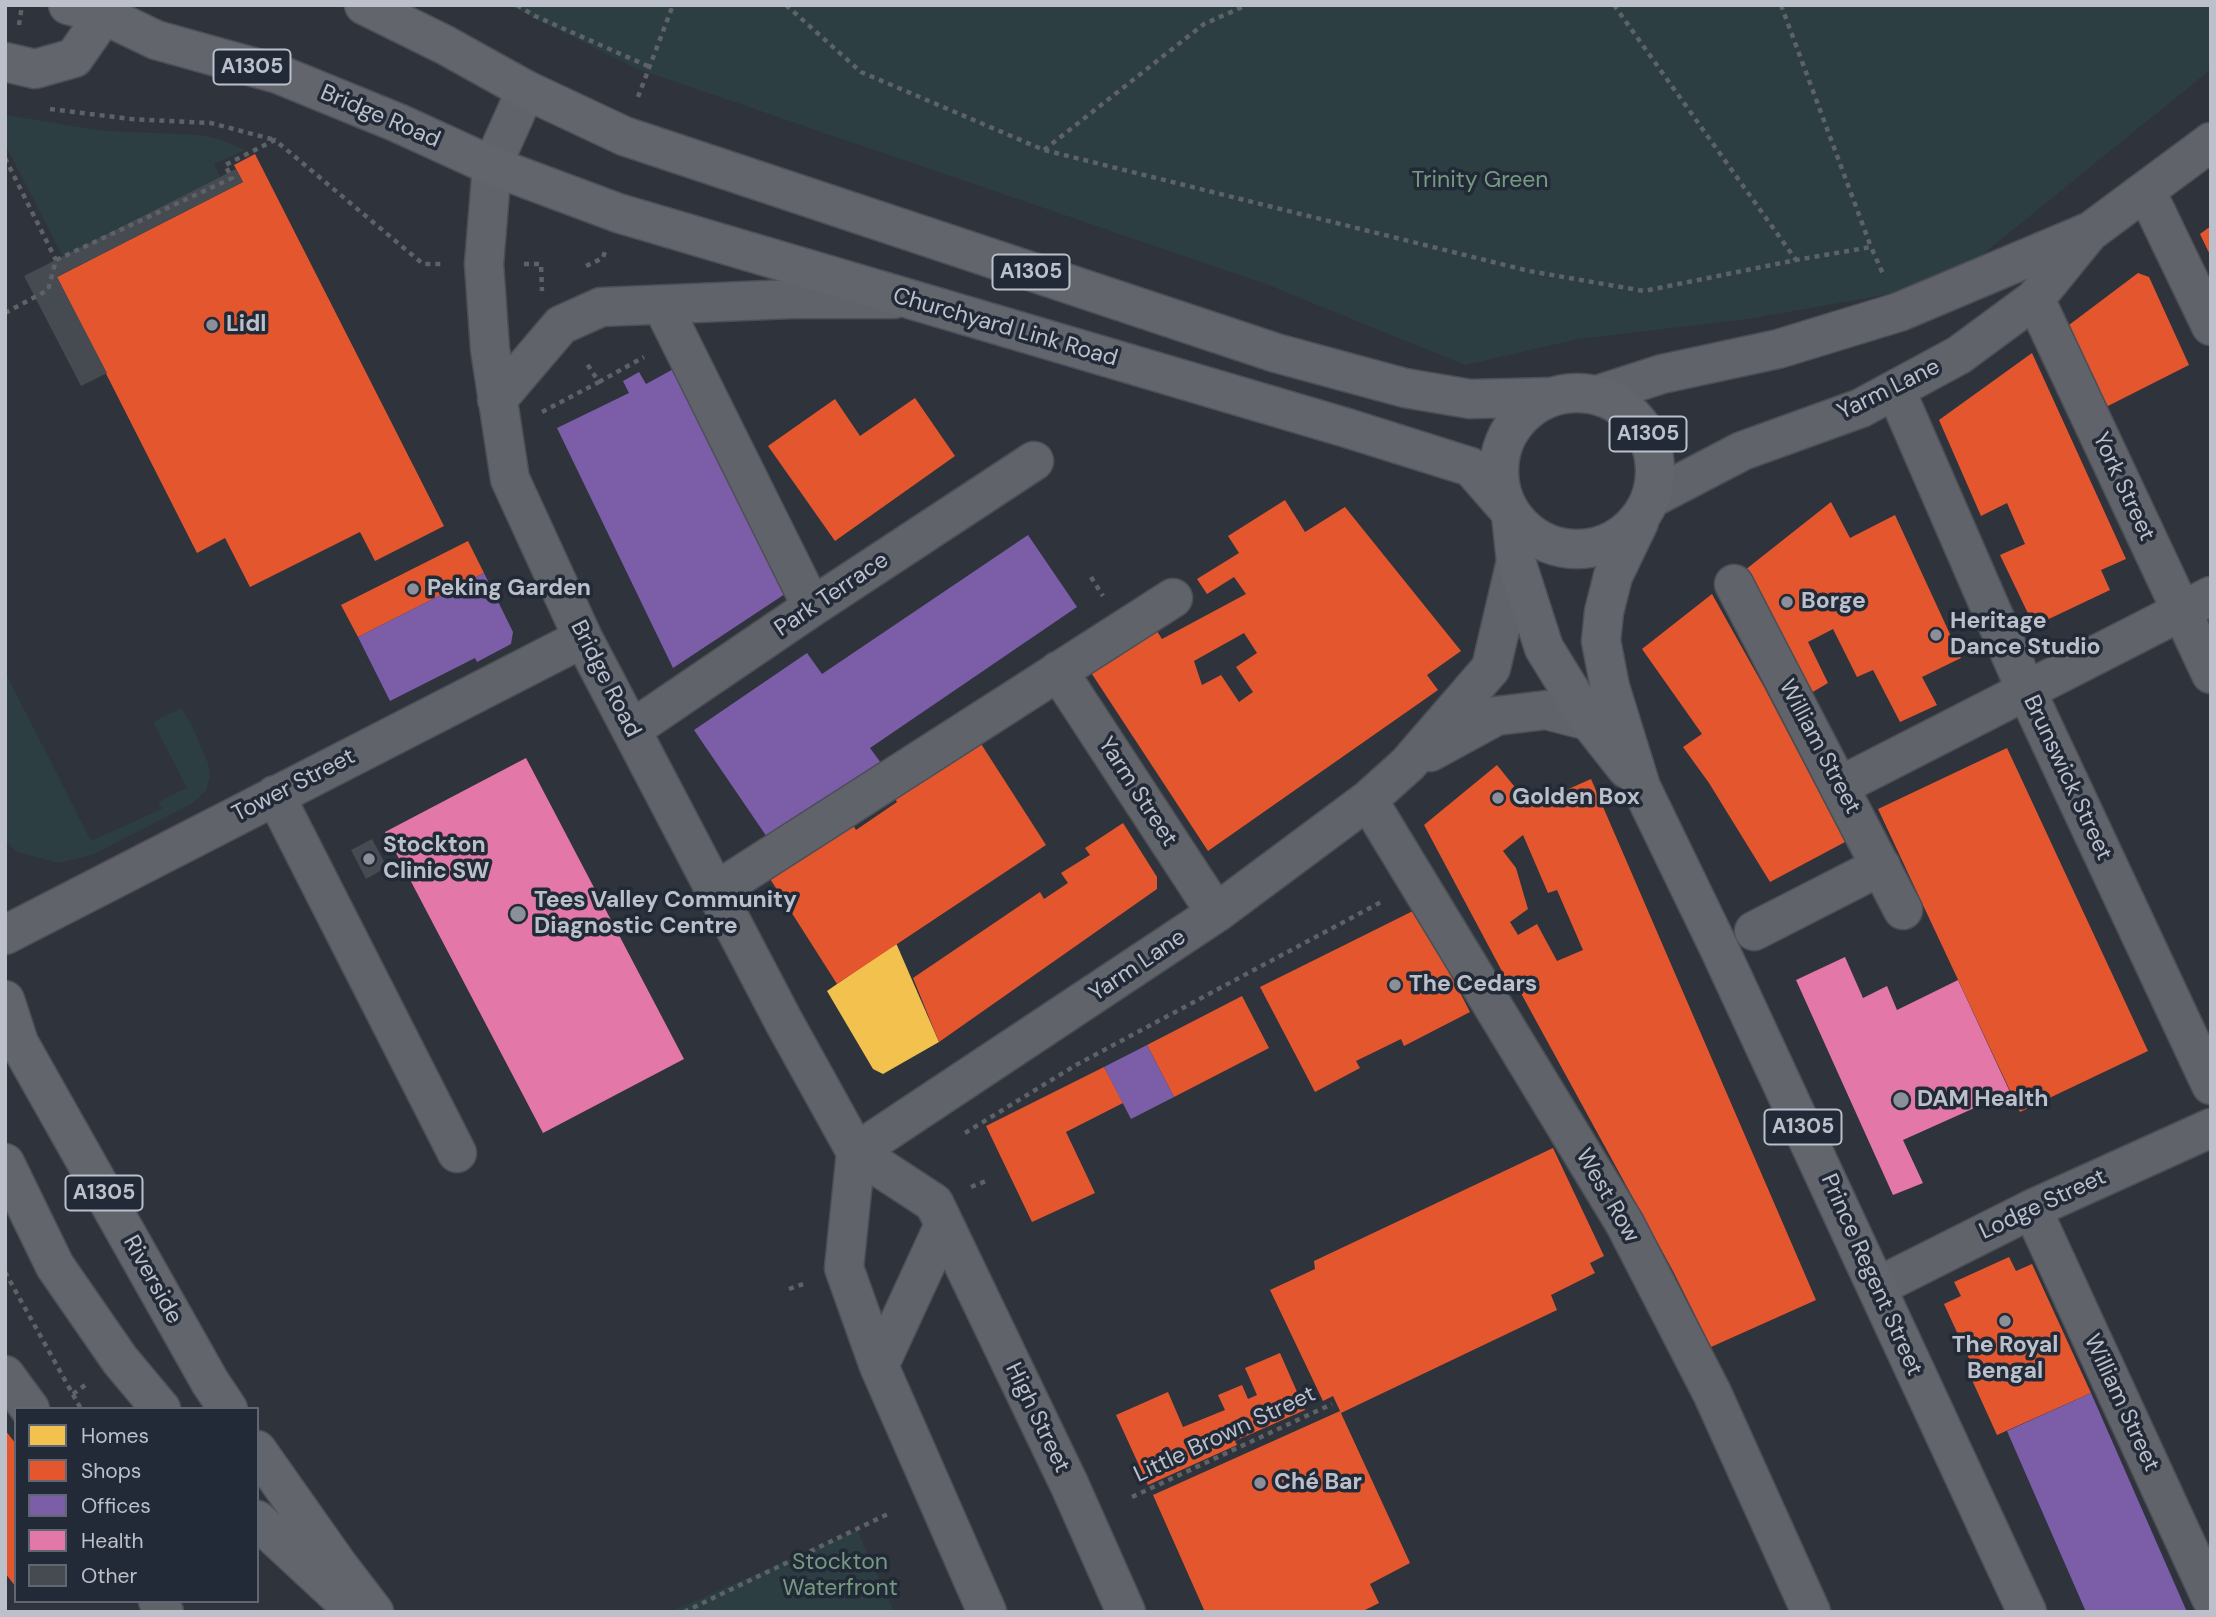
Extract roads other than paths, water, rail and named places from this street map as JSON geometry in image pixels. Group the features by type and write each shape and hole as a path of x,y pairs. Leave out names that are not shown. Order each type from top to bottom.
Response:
{"main road":[{"name":"A1305","path":"364,5 445,45 526,90 624,136 1276,354 1405,388 1470,399 1550,397 1573,392 1597,395 1627,409 1648,434 1657,466 1645,510 1610,544 1575,551 1541,542 1508,511 1499,482 1500,455 1509,430 1527,410 1550,397"},
{"name":"A1305","path":"5,62 35,69 74,58 93,9"},
{"name":"Bridge Road","path":"93,9 156,40 278,74 398,123 492,166"},
{"name":"Churchyard Link Road","path":"492,166 618,213 1471,467 1508,511"},
{"name":"Prince Regent Street","path":"1645,510 1613,576 1604,612 1601,641 1610,687 1641,787 1725,960 2027,1612"},
{"name":"Prince Regent Street","path":"1508,511 1516,561 1544,648 1589,721 1641,787"},
{"name":"Riverside","path":"5,1000 19,1043 227,1407"},
{"name":"A1305","path":"5,1163 55,1266 120,1360 159,1407"},
{"path":"259,1453 374,1612"},
{"path":"259,1522 355,1612"}],"street":[{"name":"Bridge Road","path":"526,90 492,166 484,264 497,400 510,479 583,638 783,1022 856,1152"},
{"name":"Yarm Lane","path":"1597,395 1662,374 1778,349 1899,312 2091,230 2211,142"},
{"path":"2146,191 2211,326"},
{"name":"Yarm Lane","path":"1645,510 1742,451 1861,408 1959,355 2035,299 2091,230"},
{"path":"497,400 561,325 601,307 792,299 906,299"},
{"name":"York Street","path":"2035,299 2058,350 2196,603 2211,674"},
{"path":"662,305 812,607"},
{"name":"Brunswick Street","path":"1896,391 2026,690 2211,1085"},
{"name":"Park Terrace","path":"631,730 1034,461"},
{"name":"Yarm Lane","path":"856,1152 1216,913 1368,800 1408,764 1491,668 1516,561"},
{"name":"William Street","path":"1734,584 1903,910"},
{"path":"716,891 1173,598"},
{"path":"1840,786 2196,603"},
{"name":"Tower Street","path":"5,936 583,638"},
{"name":"Yarm Street","path":"1059,671 1216,913"},
{"name":"Yarm Lane","path":"1408,764 1496,716 1546,710 1589,721"},
{"path":"275,795 457,1153"},
{"name":"West Row","path":"1368,800 1625,1224 1712,1394 1811,1612"},
{"path":"1754,931 1881,866"},
{"name":"Lodge Street","path":"1877,1287 2032,1209 2211,1128"},
{"path":"856,1152 844,1268 882,1372 988,1612"},
{"name":"High Street","path":"856,1152 934,1203 1070,1486 1126,1612"},
{"name":"William Street","path":"2032,1209 2211,1598"},
{"path":"882,1372 944,1225"},
{"path":"5,1376 28,1407"}],"place":[{"name":"Lidl","path":"212,325"},
{"name":"Peking Garden","path":"413,589"},
{"name":"Borge","path":"1787,602"},
{"name":"Heritage Dance Studio","path":"1936,635"},
{"name":"Golden Box","path":"1498,798"},
{"name":"Stockton Clinic SW","path":"369,859"},
{"name":"Tees Valley Community Diagnostic Centre","path":"518,914"},
{"name":"The Cedars","path":"1395,985"},
{"name":"DAM Health","path":"1901,1100"},
{"name":"The Royal Bengal","path":"2005,1321"},
{"name":"Ché Bar","path":"1260,1483"}],"park label":[{"name":"Trinity Green","path":"1480,181"},
{"name":"Stockton Waterfront","path":"840,1576"}]}
